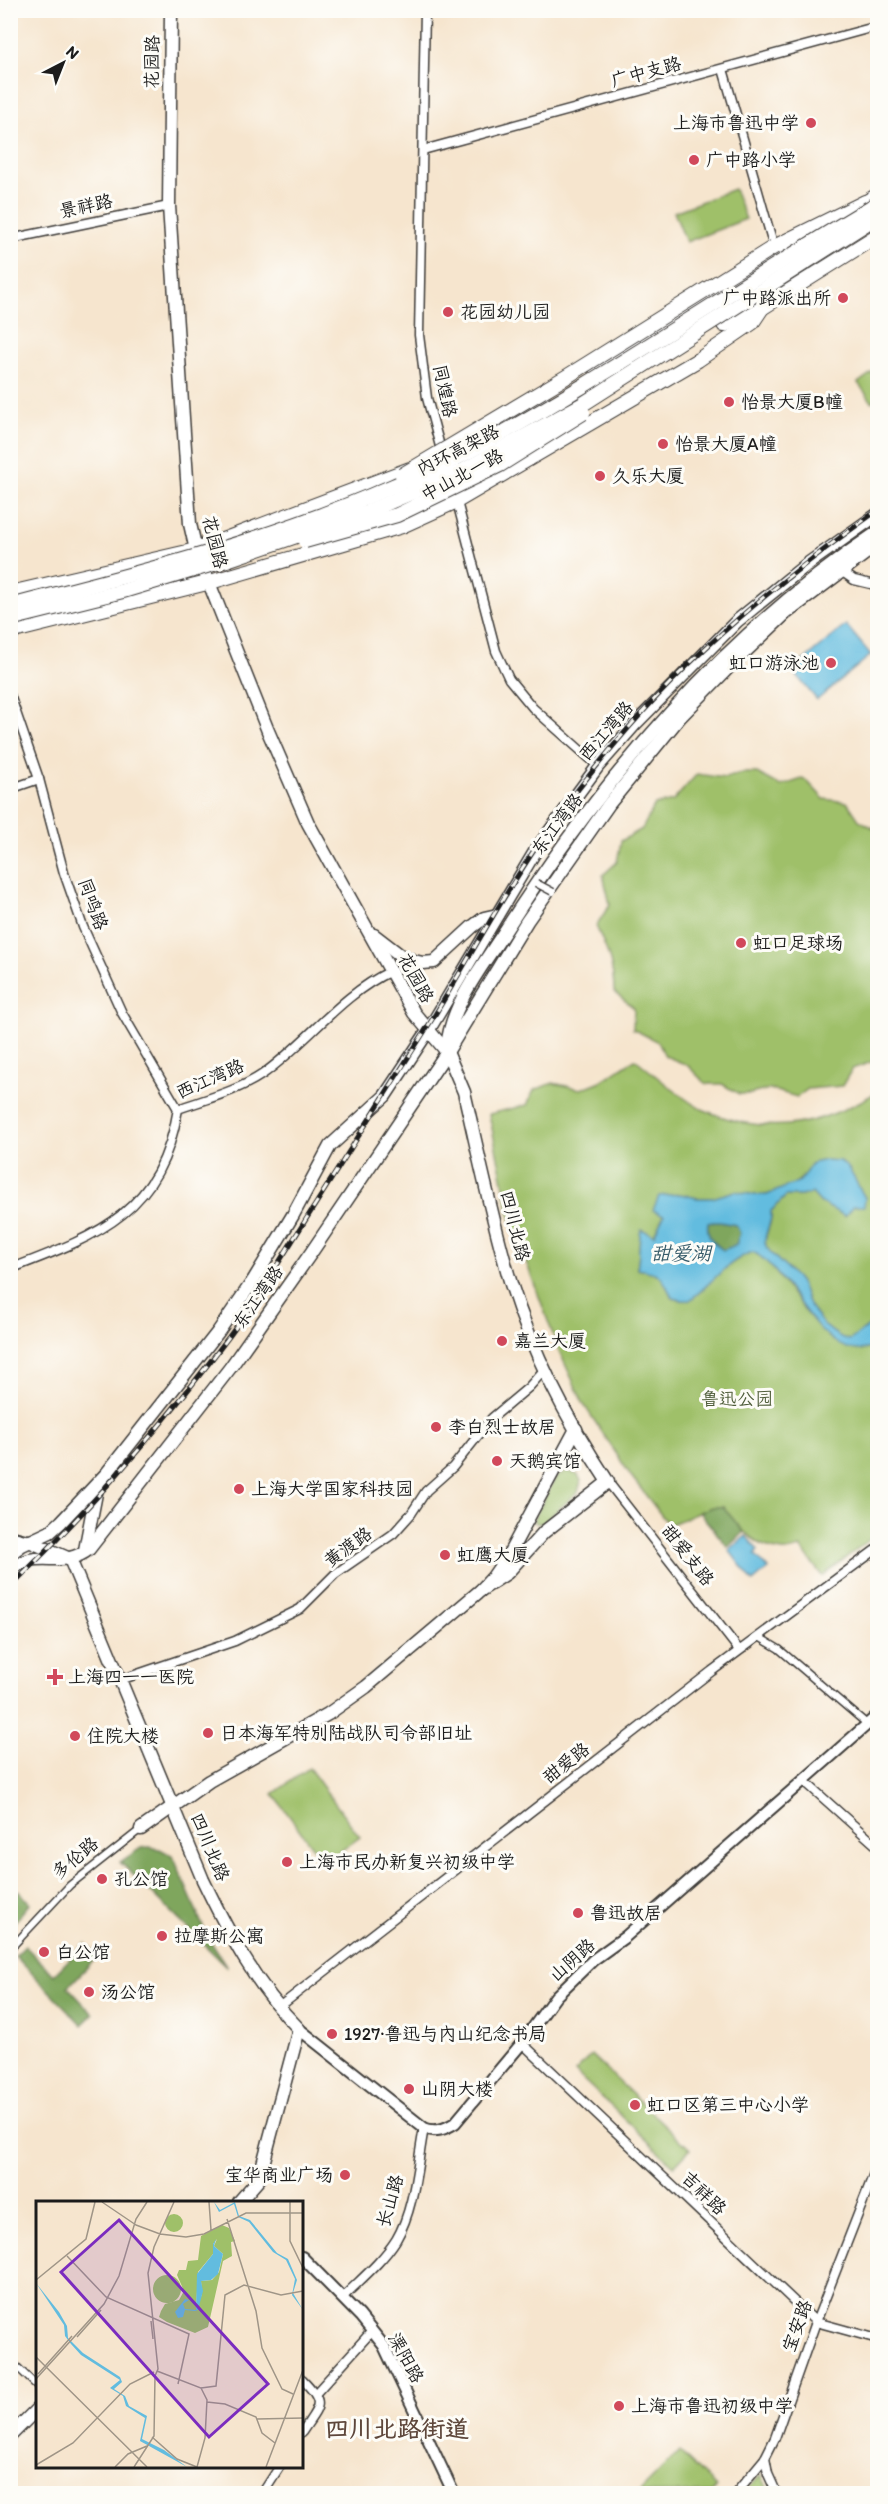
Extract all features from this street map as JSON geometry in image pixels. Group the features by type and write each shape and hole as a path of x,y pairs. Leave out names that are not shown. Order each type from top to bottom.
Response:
{"main road":[{"name":"花园路","path":"171,10 169,206 190,524 196,550 207,583 308,823 414,1013 428,1031"},
{"name":"中山北一路","path":"10,593 196,550 443,457 871,203 878,195"},
{"path":"354,504 566,377 774,247 871,203"},
{"name":"内环高架路","path":"10,606 124,577 270,534 354,504 454,460 684,324 871,203"},
{"name":"内环高架路","path":"10,619 123,591 230,559 369,511 462,471 583,404 878,216"},
{"name":"中山北一路","path":"10,632 207,583 402,526 457,501 698,360 752,323 762,308 878,235"},
{"path":"230,559 331,535 397,515 500,465 724,325 762,308"},
{"name":"西江湾路","path":"428,1031 536,850 598,766 635,724 737,621 806,565 878,514"},
{"name":"东江湾路","path":"447,1052 453,1018 466,993 545,870 623,767 704,675 735,645 821,574 878,532"},
{"name":"东江湾路","path":"70,1559 85,1552 230,1368 447,1052 567,862 651,752 680,717 785,614 841,571 877,548"},
{"path":"370,932 407,958 423,963 434,962 484,918 497,915"},
{"name":"东江湾路","path":"10,1554 56,1527 98,1483 218,1332 247,1290 293,1215 330,1146 381,1101 428,1031"},
{"name":"四川北路","path":"299,2029 279,2007 234,1942 203,1880 173,1806 209,1781 328,1714 366,1687 481,1590 507,1573 544,1532 608,1482 576,1429 531,1338 512,1285 464,1092 447,1052 428,1031"},
{"name":"四川北路","path":"481,1590 509,1554 576,1429"},
{"name":"东江湾路","path":"85,1552 98,1483"},
{"path":"525,1522 524,1530 528,1537 544,1532"},
{"path":"11,1571 29,1541 70,1559 173,1806"},
{"path":"11,1571 24,1561 33,1559 70,1559"},
{"name":"多伦路","path":"141,1829 173,1806"},
{"path":"243,2201 259,2179 299,2029"},
{"path":"10,2436 36,2410"}],"street":[{"name":"同煌路","path":"425,10 419,336 427,398 457,501 496,651 509,679 519,694 598,766"},
{"name":"广中支路","path":"423,150 878,26"},
{"path":"723,69 774,247"},
{"name":"景祥路","path":"10,239 169,206"},
{"path":"841,571 854,580 876,589 878,572"},
{"name":"同鸣路","path":"10,695 39,779 64,873 83,927 122,1013 178,1109"},
{"path":"10,789 39,779"},
{"path":"536,882 553,892"},
{"name":"西江湾路","path":"10,1269 85,1237 129,1211 151,1186 162,1164 171,1143 178,1109 237,1088 259,1077 360,987 391,970"},
{"name":"黄渡路","path":"120,1680 235,1641 300,1610 335,1574 393,1534 411,1514 426,1491 453,1467 492,1418 529,1387 545,1369"},
{"name":"甜爱支路","path":"608,1482 739,1650"},
{"path":"10,1536 29,1541"},
{"name":"甜爱路","path":"279,2007 739,1650 878,1548"},
{"path":"759,1637 779,1649 867,1724"},
{"name":"山阴路","path":"424,2128 436,2131 455,2123 522,2043 556,1996 593,1960 625,1937 878,1715"},
{"path":"803,1780 878,1847"},
{"name":"多伦路","path":"10,1949 70,1885 141,1829"},
{"path":"299,2029 424,2128"},
{"name":"吉祥路","path":"522,2043 816,2322 878,2339"},
{"name":"长山路","path":"342,2298 388,2250 400,2232 412,2192 424,2128"},
{"name":"宝安路","path":"735,2493 765,2458 775,2438 816,2322 878,2163"},
{"name":"溧阳路","path":"303,2258 372,2331 393,2363 454,2493"},
{"path":"316,2393 372,2331"},
{"path":"10,2360 36,2385"},
{"path":"303,2380 316,2393 318,2401 317,2408 303,2430"},
{"path":"765,2458 768,2474 777,2493"},
{"path":"262,2493 279,2468"}],"green space":[{"path":"734,189 746,219 686,242 674,212"},
{"path":"877,369 877,398 872,402 858,383"},
{"name":"虹口足球场","path":"744,773 757,773 781,786 802,779 807,781 824,799 847,802 859,820 877,830 877,1060 852,1069 842,1086 808,1089 797,1097 769,1089 751,1094 739,1094 722,1084 706,1084 687,1065 665,1056 658,1042 633,1029 634,1008 614,992 609,958 596,926 610,904 603,875 617,862 621,841 642,829 655,805 673,801 697,774 725,778"},
{"name":"鲁迅公园","path":"635,1059 677,1093 702,1109 749,1124 771,1126 813,1120 834,1114 877,1092 877,1320 850,1341 828,1329 819,1319 798,1280 772,1254 765,1242 771,1211 786,1196 812,1193 821,1203 845,1216 848,1210 865,1198 849,1169 806,1173 794,1184 770,1194 746,1193 697,1198 680,1194 664,1215 654,1235 642,1230 640,1240 637,1269 657,1274 676,1299 689,1300 736,1260 753,1252 765,1258 805,1311 834,1341 870,1349 877,1345 877,1534 822,1576 801,1548 784,1551 764,1546 741,1529 723,1507 712,1507 669,1525 631,1476 584,1405 559,1351 511,1221 489,1114 527,1105 534,1090 553,1083 581,1089 601,1081"},
{"path":"708,1222 736,1225 740,1233 736,1246 723,1250 716,1244 709,1235"},
{"path":"568,1471 578,1475 581,1481 578,1492 543,1523 535,1523 533,1520 556,1477"},
{"path":"712,1507 723,1507 744,1532 728,1547 699,1512"},
{"path":"309,1768 360,1837 324,1863 273,1794"},
{"path":"141,1848 160,1849 173,1856 207,1936 227,1967 120,1862"},
{"path":"18,1891 30,1903 11,1926 11,1900"},
{"path":"85,1943 98,1956 68,1987 93,2014 82,2025 15,1956 25,1946 54,1975"},
{"path":"591,2055 690,2149 674,2166 575,2072"},
{"path":"679,2451 717,2488 711,2493 638,2493"},
{"path":"761,2475 770,2493 744,2493"}],"water":[{"name":"虹口游泳池","path":"846,625 871,655 817,700 792,670"},
{"name":"甜爱湖","path":"826,1160 840,1161 849,1169 865,1198 864,1206 854,1206 845,1216 821,1203 812,1193 786,1196 771,1211 765,1238 766,1246 798,1280 810,1306 828,1329 850,1340 877,1320 877,1345 858,1350 841,1345 825,1333 767,1263 753,1252 728,1266 690,1300 676,1299 657,1274 637,1269 641,1229 654,1235 664,1215 653,1210 659,1196 680,1194 697,1198 712,1198 735,1191 767,1195 800,1181 812,1163","holes":["708,1222 736,1225 740,1233 736,1245 723,1250 713,1241 708,1231"]},
{"path":"746,1536 758,1550 755,1555 768,1569 753,1582 729,1550"}],"railway":[{"path":"10,1587 107,1486 225,1343 252,1305 433,1018 515,879 553,822 587,778 644,711 706,648 806,563 878,510"}],"place":[{"name":"上海市鲁迅中学","path":"811,123"},
{"name":"广中路小学","path":"694,160"},
{"name":"广中路派出所","path":"843,298"},
{"name":"花园幼儿园","path":"448,312"},
{"name":"怡景大厦B幢","path":"729,402"},
{"name":"怡景大厦A幢","path":"663,444"},
{"name":"久乐大厦","path":"600,476"},
{"name":"虹口游泳池","path":"831,663"},
{"name":"虹口足球场","path":"741,943"},
{"name":"嘉兰大厦","path":"502,1341"},
{"name":"李白烈士故居","path":"436,1427"},
{"name":"天鹅宾馆","path":"497,1461"},
{"name":"上海大学国家科技园","path":"239,1489"},
{"name":"虹鹰大厦","path":"445,1555"},
{"name":"上海四一一医院","path":"55,1677"},
{"name":"日本海军特别陆战队司令部旧址","path":"208,1733"},
{"name":"住院大楼","path":"75,1736"},
{"name":"上海市民办新复兴初级中学","path":"287,1862"},
{"name":"孔公馆","path":"102,1879"},
{"name":"鲁迅故居","path":"578,1913"},
{"name":"拉摩斯公寓","path":"162,1936"},
{"name":"白公馆","path":"44,1952"},
{"name":"汤公馆","path":"89,1992"},
{"name":"1927·鲁迅与内山纪念书局","path":"332,2034"},
{"name":"山阴大楼","path":"409,2089"},
{"name":"虹口区第三中心小学","path":"635,2105"},
{"name":"宝华商业广场","path":"345,2175"},
{"name":"上海市鲁迅初级中学","path":"619,2406"}],"district":[{"name":"四川北路街道","path":"397,2428"}]}
